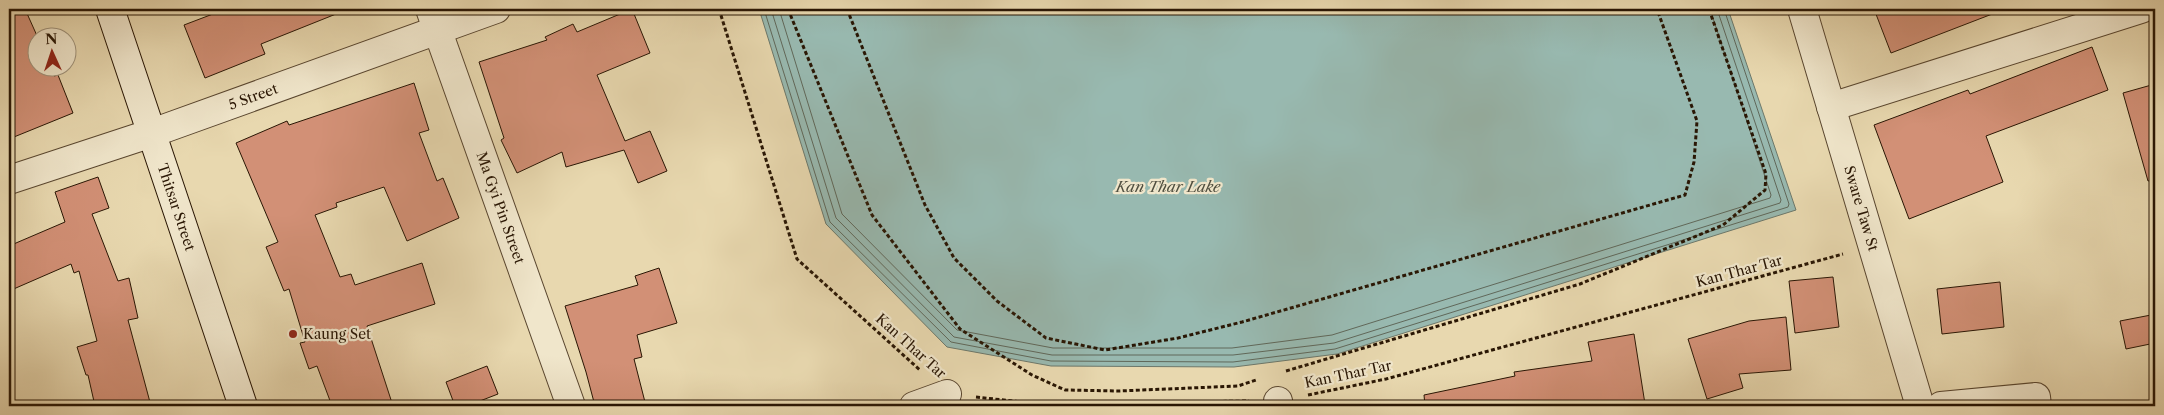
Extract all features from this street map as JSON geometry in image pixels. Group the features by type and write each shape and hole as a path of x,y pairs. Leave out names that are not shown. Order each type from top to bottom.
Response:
{"street":[{"name":"Thitsar Street","path":"110,9 243,406"},
{"name":"5 Street","path":"9,180 152,133 434,20 496,9"},
{"name":"Sware Taw St","path":"1802,9 1920,406"},
{"path":"1831,107 2141,9"},
{"name":"Ma Gyi Pin Street","path":"434,20 571,406"},
{"path":"914,406 947,394"},
{"path":"1941,406 2036,397 2037,406"}],"path":[{"name":"Kan Thar Tar","path":"719,9 797,259 947,394 1040,404 1278,404 1386,378 1872,246"},
{"path":"788,9 872,215 960,329 1032,375 1065,390 1119,391 1238,386 1257,380"},
{"path":"847,9 925,205 954,258 997,301 1046,338 1105,350 1178,338 1242,322 1685,195 1694,162 1697,122 1656,9"},
{"path":"1285,372 1580,284 1723,225 1766,190 1766,174 1710,9"}],"water":[{"name":"Kan Thar Lake","path":"759,9 1728,9 1796,210 1337,354 1234,367 1051,366 947,347 826,224"}],"building":[{"path":"9,9 25,9 34,28 28,28 28,78 59,78 73,113 9,139"},
{"path":"226,9 346,10 261,44 265,54 205,78 184,25"},
{"path":"632,9 650,53 597,75 625,141 650,131 667,171 638,183 624,150 566,167 562,152 517,173 501,140 504,138 479,62 547,40 545,37 573,24 577,32"},
{"path":"1874,9 2000,9 2000,11 1891,53"},
{"path":"2092,47 2108,90 1986,136 2003,182 1909,219 1874,125 1968,90 1970,94"},
{"path":"414,83 429,130 419,133 437,181 443,178 459,218 407,241 384,187 336,203 337,207 315,215 340,277 351,274 355,285 422,263 435,304 367,326 393,406 332,406 317,366 309,369 300,343 305,342 289,289 284,291 266,247 278,242 236,143 287,121 289,125"},
{"path":"2155,84 2155,180 2148,181 2123,93"},
{"path":"98,177 109,208 92,214 118,281 129,278 138,318 128,320 151,406 95,406 88,375 86,375 77,347 97,341 79,271 74,273 71,264 9,291 9,246 65,222 55,192"},
{"path":"659,268 677,323 637,335 642,357 634,359 646,406 595,406 565,306 638,285 635,276"},
{"path":"1833,277 1839,327 1795,333 1789,281"},
{"path":"2000,282 2004,327 1942,334 1937,289"},
{"path":"2151,315 2155,343 2126,349 2120,321"},
{"path":"1786,317 1791,370 1739,374 1743,388 1707,399 1688,339 1749,321"},
{"path":"1634,334 1645,404 1631,406 1425,406 1424,395 1515,376 1514,372 1592,361 1588,342"},
{"path":"487,366 498,394 467,406 455,406 446,382"}],"place":[{"name":"Kaung Set","path":"293,334"}]}
